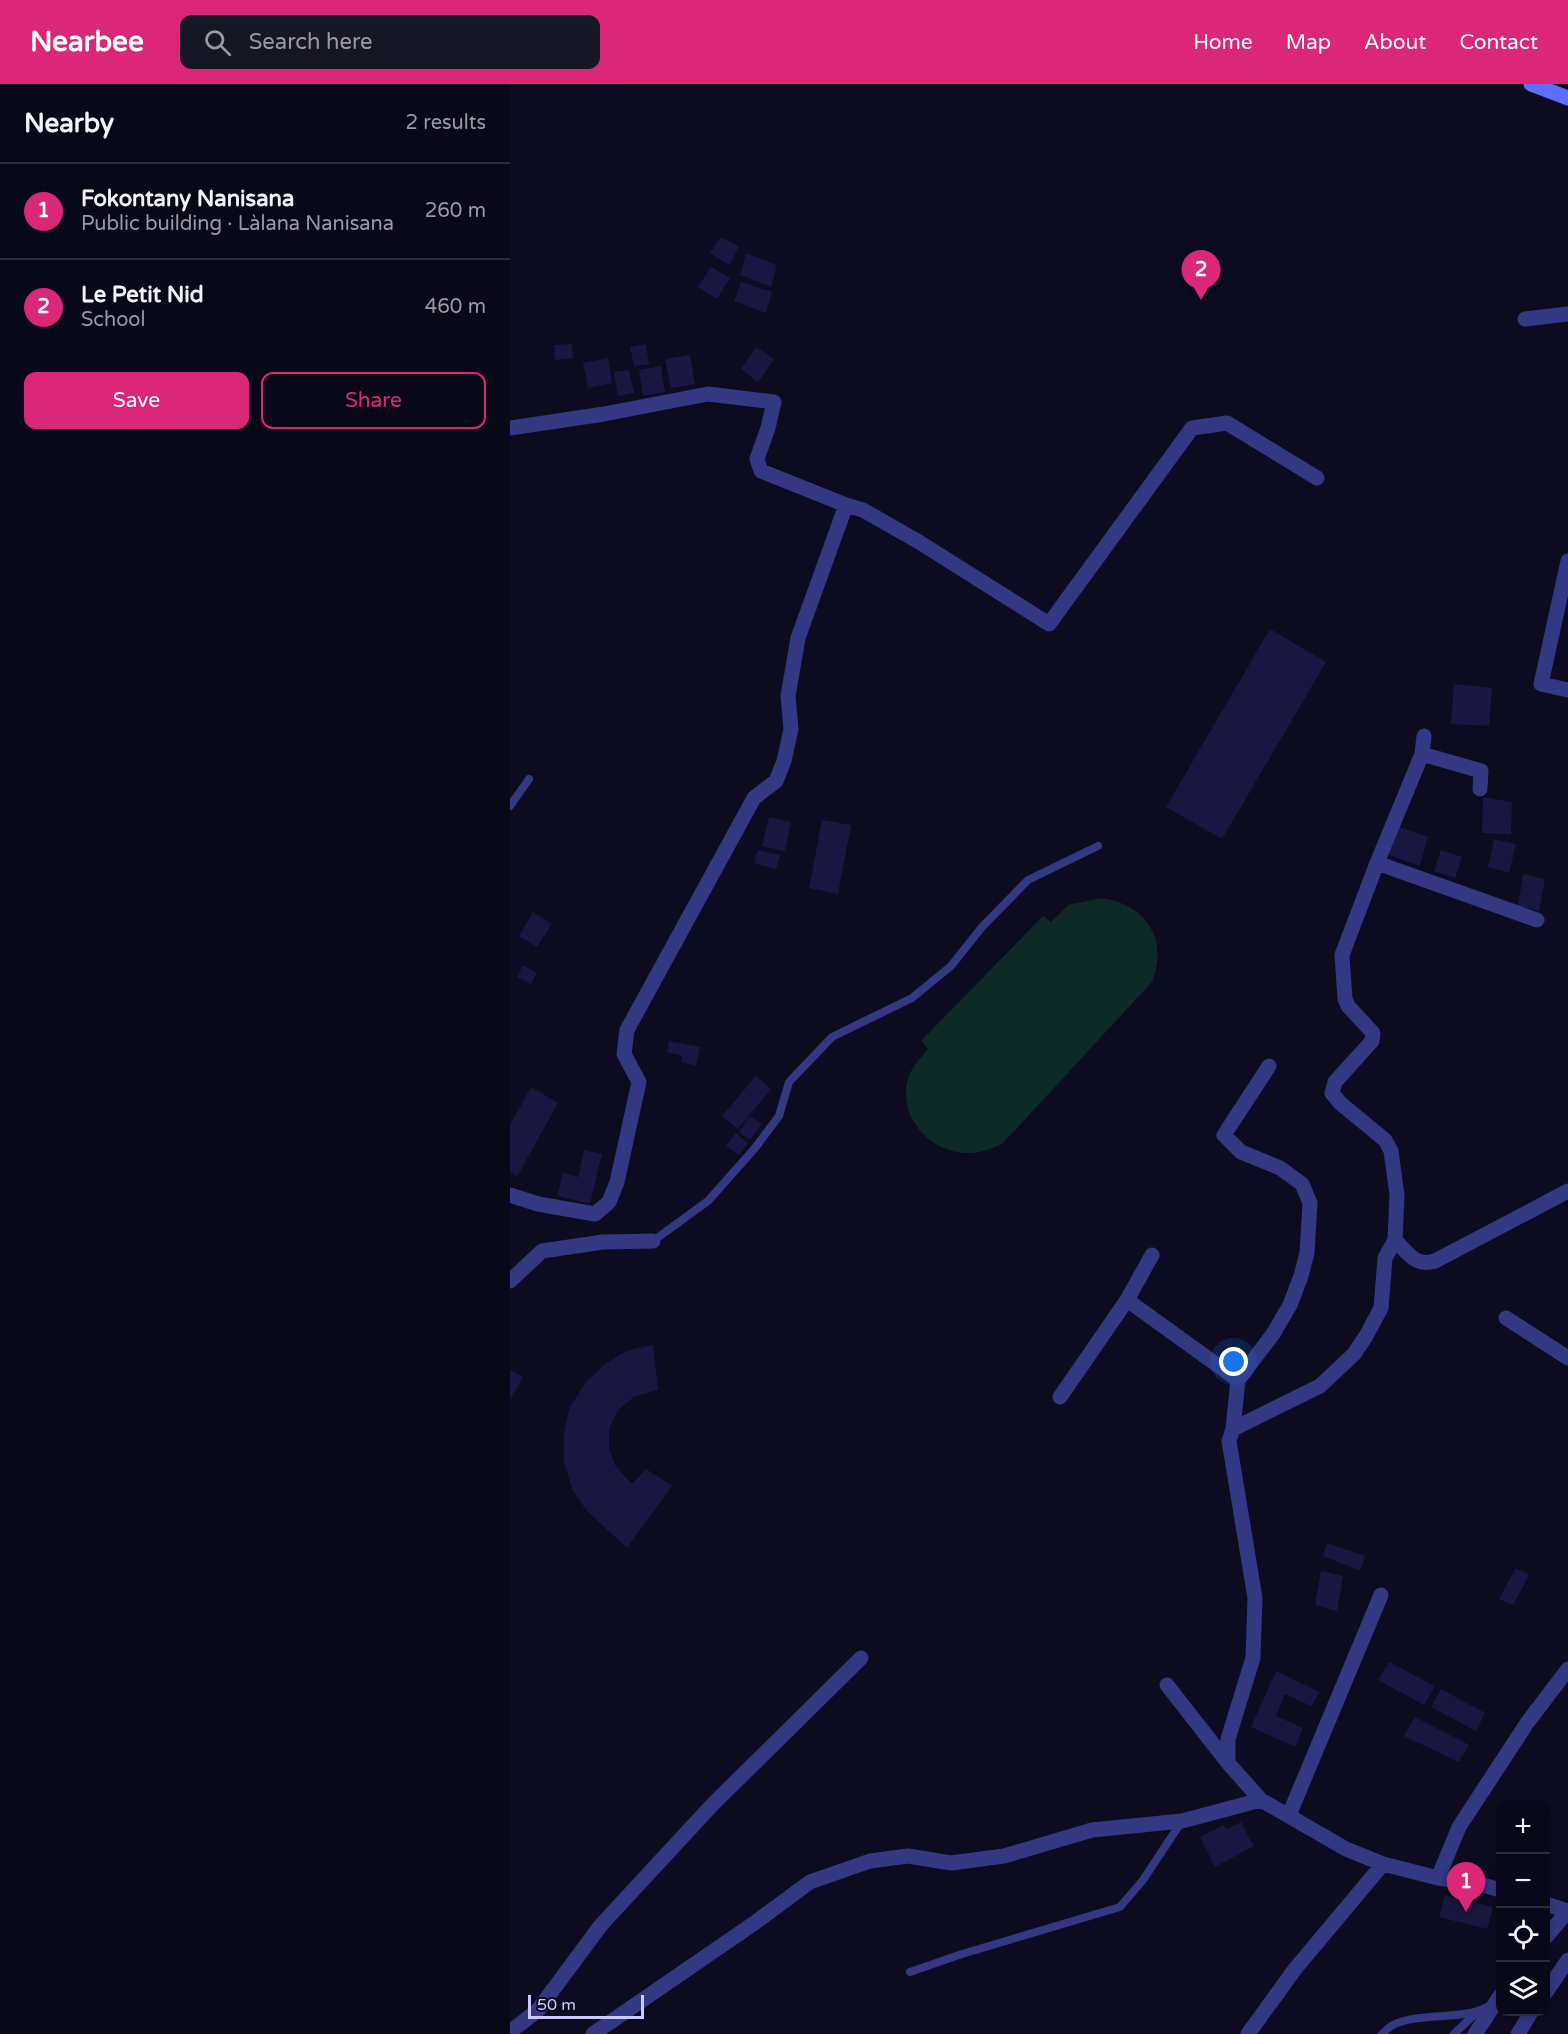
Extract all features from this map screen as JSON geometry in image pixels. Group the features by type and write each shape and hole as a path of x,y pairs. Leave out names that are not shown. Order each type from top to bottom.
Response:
{"main road":[{"path":"1532,84 1568,98"}],"street":[{"path":"1525,319 1568,314"},
{"path":"510,428 604,414 708,394 774,402 757,459 761,471 863,510 919,542 1049,624 1192,428 1227,423 1317,478"},
{"path":"510,1196 538,1204 595,1214 609,1202 617,1182 639,1082 624,1054 627,1030 754,798 776,781 784,761 791,729 788,696 798,638 846,505"},
{"path":"1568,561 1541,684 1568,690"},
{"path":"1233,1429 1320,1386 1354,1353 1381,1308 1385,1258 1395,1240 1397,1195 1391,1151 1385,1140 1340,1103 1332,1093 1335,1082 1372,1041 1373,1033 1348,1006 1345,999 1342,955 1377,862 1422,754 1424,736"},
{"path":"1422,754 1481,771 1480,789"},
{"path":"1377,862 1537,920"},
{"path":"1228,1763 1228,1739 1253,1658 1255,1598 1229,1441 1233,1429 1238,1380 1274,1334 1290,1305 1307,1253 1310,1203 1302,1184 1280,1168 1241,1152 1224,1135 1269,1065"},
{"path":"1395,1240 1418,1262 1426,1264 1436,1261 1568,1191"},
{"path":"510,1281 542,1251 603,1242 653,1241"},
{"path":"1060,1397 1127,1300 1152,1255"},
{"path":"1127,1300 1238,1380"},
{"path":"1506,1318 1568,1358"},
{"path":"1289,1815 1381,1595"},
{"path":"510,2032 538,2010 601,1925 713,1803 861,1658"},
{"path":"1438,1878 1459,1827 1527,1724 1568,1669"},
{"path":"1167,1685 1228,1763 1261,1800 1346,1848 1383,1864 1438,1878 1496,1889"},
{"path":"593,2034 810,1882 870,1861 908,1856 951,1863 1004,1856 1092,1830 1182,1821 1261,1800"},
{"path":"1248,2034 1295,1969 1383,1864"},
{"path":"1550,1906 1568,1911 1550,1931"},
{"path":"1550,1985 1568,1960"},
{"path":"1475,2034 1496,2003"},
{"path":"1518,2034 1529,2016"}],"lane":[{"path":"510,806 529,779"},
{"path":"653,1241 708,1201 755,1148 779,1116 789,1082 832,1037 912,998 951,966 982,927 1028,880 1098,846"},
{"path":"910,1972 962,1954 1120,1907 1143,1880 1182,1821"},
{"path":"1382,2034 1393,2025 1420,2018 1477,2012 1487,2008 1496,2000"},
{"path":"1454,2034 1477,2012"}],"green space":[{"path":"1101,898 1130,908 1150,926 1158,952 1152,982 1003,1143 983,1151 968,1153 949,1150 937,1144 917,1126 907,1103 906,1089 909,1076 928,1049 921,1041 1043,916 1051,922 1068,905"}],"building":[{"path":"721,237 739,247 729,265 710,253"},
{"path":"746,253 777,265 771,287 740,275"},
{"path":"711,267 730,278 717,299 698,287"},
{"path":"741,282 772,292 766,313 734,301"},
{"path":"572,344 573,358 555,360 554,345"},
{"path":"646,344 649,364 634,366 630,347"},
{"path":"756,347 774,359 758,382 741,369"},
{"path":"690,355 695,384 671,388 665,359"},
{"path":"608,358 612,383 588,388 583,363"},
{"path":"661,366 665,392 643,396 639,370"},
{"path":"629,370 634,393 618,396 614,372"},
{"path":"1270,629 1326,662 1222,839 1166,807"},
{"path":"1454,684 1492,688 1489,726 1451,724"},
{"path":"1483,797 1512,802 1511,834 1482,833"},
{"path":"769,817 791,822 785,851 762,846"},
{"path":"822,820 851,825 838,894 809,888"},
{"path":"1399,827 1428,837 1420,866 1389,855"},
{"path":"1494,839 1516,844 1509,873 1488,867"},
{"path":"758,850 780,855 776,869 754,863"},
{"path":"1441,850 1462,857 1455,878 1434,871"},
{"path":"1523,874 1545,879 1539,911 1518,906"},
{"path":"533,912 552,924 537,947 519,936"},
{"path":"523,965 537,973 531,984 517,977"},
{"path":"669,1041 700,1047 696,1066 681,1062 682,1056 667,1052"},
{"path":"756,1076 771,1089 738,1129 722,1116"},
{"path":"531,1087 558,1103 517,1177 510,1172 510,1125"},
{"path":"750,1116 762,1124 750,1140 739,1132"},
{"path":"736,1133 748,1143 739,1155 726,1146"},
{"path":"584,1150 602,1154 590,1204 558,1196 562,1173 578,1177"},
{"path":"653,1345 658,1390 635,1396 618,1410 609,1429 609,1449 616,1467 632,1484 646,1469 672,1486 627,1548 587,1511 573,1491 564,1462 564,1435 569,1409 586,1382 604,1365 626,1351"},
{"path":"510,1370 523,1377 510,1400"},
{"path":"1327,1543 1365,1556 1360,1571 1323,1556"},
{"path":"1516,1568 1529,1575 1513,1605 1499,1599"},
{"path":"1321,1571 1343,1576 1337,1611 1315,1605"},
{"path":"1389,1662 1435,1686 1424,1705 1378,1680"},
{"path":"1276,1671 1320,1692 1311,1706 1285,1694 1276,1716 1303,1728 1295,1747 1251,1727"},
{"path":"1441,1689 1485,1713 1476,1731 1431,1707"},
{"path":"1415,1717 1469,1745 1459,1762 1404,1736"},
{"path":"1241,1822 1254,1846 1215,1867 1200,1837 1224,1825 1227,1829"},
{"path":"1445,1895 1493,1907 1487,1929 1439,1917"}],"place":[{"name":"Le Petit Nid","path":"1201,300"},
{"name":"Fokontany Nanisana","path":"1466,1912"}]}
